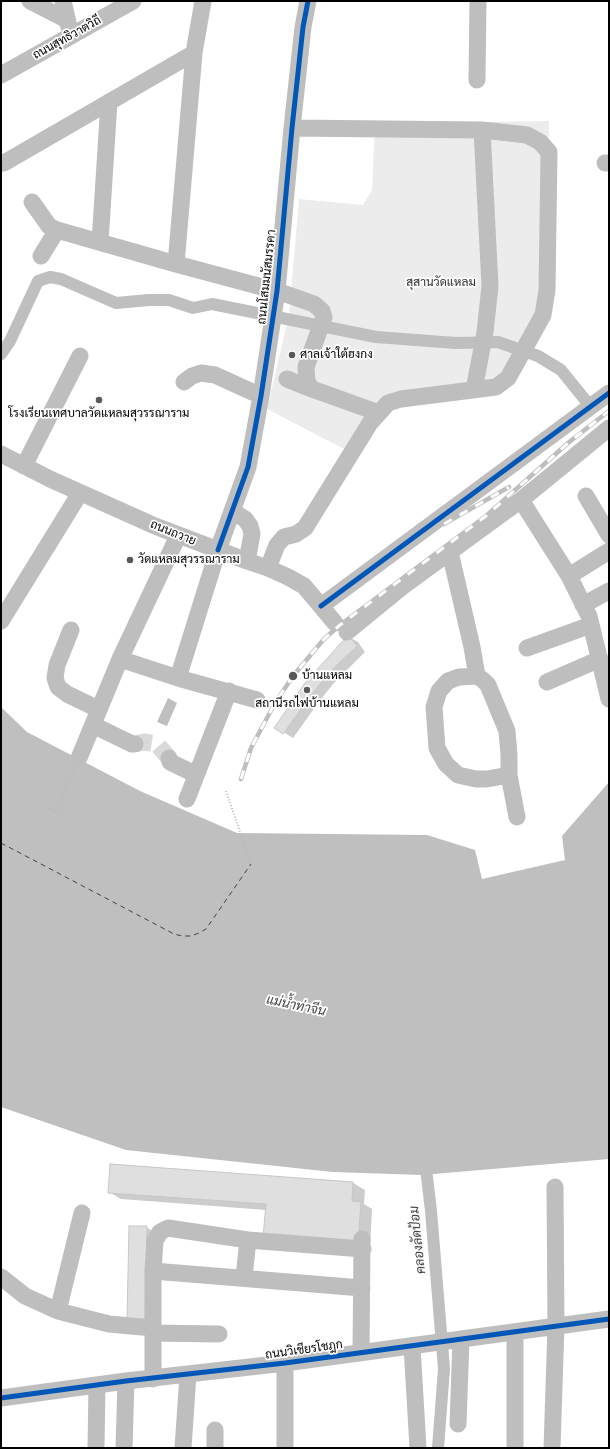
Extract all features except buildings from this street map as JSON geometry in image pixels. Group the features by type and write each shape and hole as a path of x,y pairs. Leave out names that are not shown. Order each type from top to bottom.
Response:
{"street":[{"path":"30,1 69,27"},
{"path":"63,1 69,27"},
{"name":"ถนนสุทธิวาตวิถี","path":"1,75 69,27 133,1"},
{"path":"176,264 194,53 203,1"},
{"name":"ถนนโสมมนัสมรรคา","path":"178,678 218,550 248,467 274,316 292,128 303,27 308,1"},
{"path":"477,80 478,1"},
{"path":"4,163 194,53"},
{"path":"100,242 109,102"},
{"path":"268,568 277,544 284,537 296,534 305,528 370,423 388,403 496,387 508,378 543,315 547,290 549,152 540,142 527,135 482,130 292,128"},
{"path":"474,390 484,336 490,286 482,130"},
{"path":"32,202 49,226 57,230 277,291 314,304 322,311 323,321 306,367 307,382 312,389"},
{"path":"41,256 57,230"},
{"path":"24,466 80,356"},
{"path":"184,382 192,376 201,373 214,375 261,396"},
{"path":"287,379 379,413"},
{"path":"321,606 609,393"},
{"path":"477,676 472,647 450,552 521,500 607,433"},
{"name":"ถนนถวาย","path":"1,454 80,493 178,536 268,568 304,586 341,627 402,587 450,552"},
{"path":"1,621 80,493"},
{"path":"586,496 609,535"},
{"path":"521,500 569,576 583,606 591,625 609,699"},
{"path":"232,511 245,519 250,526 252,534 247,561"},
{"path":"80,758 98,709 120,659 178,536"},
{"path":"569,576 609,551"},
{"path":"583,606 609,591"},
{"path":"527,648 591,625"},
{"path":"71,630 57,665 54,678 58,687 67,694 98,709"},
{"path":"120,659 178,678 257,700"},
{"path":"547,682 600,659"},
{"path":"509,775 487,779 476,779 458,775 446,764 437,748 434,707 439,691 448,681 459,677 477,676 488,685 507,731 509,775 517,817"},
{"path":"187,799 195,774 229,691"},
{"path":"93,725 132,744 136,744"},
{"path":"169,758 170,762 195,774"},
{"path":"552,1448 556,1326 555,1187"},
{"path":"58,1311 82,1213"},
{"path":"153,1379 153,1271 155,1241 160,1232 168,1228 248,1240 362,1244 361,1353"},
{"path":"244,1277 248,1240"},
{"path":"153,1271 244,1277 362,1288"},
{"path":"1,1278 25,1296 58,1311 109,1324 153,1331 219,1334"},
{"name":"ถนนวิเชียรโชฎก","path":"1,1398 285,1363 609,1319"},
{"path":"515,1332 515,1448"},
{"path":"448,1341 458,1424"},
{"path":"412,1346 418,1448"},
{"path":"285,1363 285,1448"},
{"path":"183,1448 188,1375"},
{"path":"124,1448 126,1382"},
{"path":"96,1448 97,1385"},
{"path":"215,1430 215,1448"}],"path":[{"path":"55,812 80,758"},
{"path":"226,791 251,864"},
{"path":"45,807 62,815"}],"green space":[{"name":"สุสานวัดแหลม","path":"549,121 551,318 497,391 382,404 348,451 267,409 289,315 299,199 363,205 372,190 375,124"}],"water":[{"path":"168,698 177,703 167,726 157,722"},
{"name":"แม่น้ำท่าจีน","path":"1,707 27,732 140,791 237,833 427,835 475,850 482,879 565,860 562,836 609,782 609,1159 422,1175 333,1172 126,1150 1,1107"}],"waterway":[{"path":"1,354 10,341 38,281 50,277 61,279 116,303 169,300 193,308 212,304 376,337 456,343 498,342 538,356 561,370 586,401"},
{"name":"คลองลัดป้อม","path":"425,1160 431,1211 444,1369 438,1448"}],"ferry route":[{"path":"1,843 174,934 182,936 191,936 206,929 251,864"}],"tunnel":[{"path":"135,744 144,742 157,744 169,758"}],"railway":[{"path":"241,779 251,748 275,703 293,676 324,639 340,625 486,516 568,443 609,411"},
{"path":"444,524 509,487"}],"cycle path":[{"path":"218,550 248,467 261,396 277,291 292,128 303,27 308,1"},
{"path":"321,606 609,393"},
{"path":"1,1398 126,1381 285,1363 609,1319"}],"place":[{"name":"ศาลเจ้าใต้ฮงกง","path":"292,355"},
{"name":"โรงเรียนเทศบาลวัดแหลมสุวรรณาราม","path":"99,400"},
{"name":"วัดแหลมสุวรรณาราม","path":"130,560"},
{"name":"บ้านแหลม","path":"293,676"},
{"name":"สถานีรถไฟบ้านแหลม","path":"307,690"}]}
